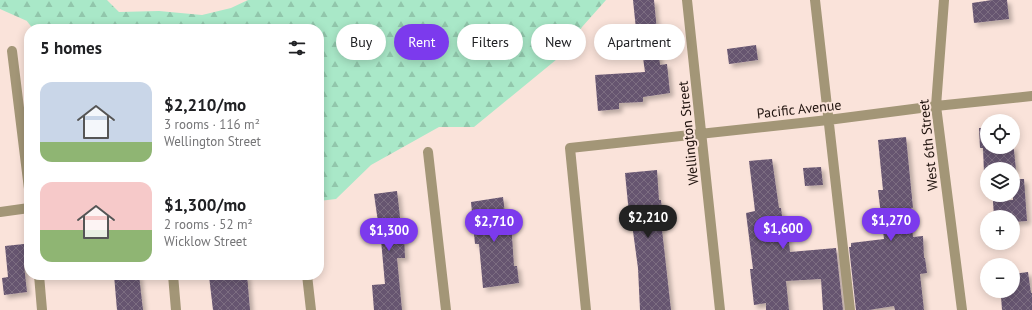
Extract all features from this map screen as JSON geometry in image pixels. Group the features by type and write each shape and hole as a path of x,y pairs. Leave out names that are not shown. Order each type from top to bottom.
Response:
{"street":[{"name":"Wellington Street","path":"687,0 720,310"},
{"path":"815,0 850,310"},
{"name":"West 6th Street","path":"944,0 936,106 962,310"},
{"path":"12,51 24,148"},
{"name":"Pacific Avenue","path":"586,310 570,148 1032,96"},
{"path":"428,152 446,310"},
{"path":"0,212 24,209"},
{"path":"39,280 42,310"},
{"path":"173,280 176,310"},
{"path":"308,280 311,310"}],"green space":[{"path":"0,0 107,0 119,12 159,11 202,15 231,8 248,0 606,0 585,24 531,24 531,60 556,60 474,127 439,127 371,165 336,199 324,200 324,24 29,24 27,21 0,9"}],"building":[{"path":"633,0 654,0 656,24 635,24"},
{"path":"992,0 1007,0 1009,19 974,23 972,3"},
{"path":"756,45 758,60 729,64 727,49"},
{"path":"643,60 659,60 660,65 667,64 670,93 643,97 643,102 619,103 619,109 598,111 595,75 645,72"},
{"path":"906,137 913,208 910,209 913,237 923,236 924,258 927,273 920,274 924,310 895,310 894,306 869,310 856,310 849,247 851,247 851,243 884,239 878,190 883,190 878,140"},
{"path":"983,154 1014,154 1015,162 984,162"},
{"path":"772,159 779,208 781,208 784,232 788,231 790,252 836,248 843,310 823,310 821,279 786,281 789,310 766,310 766,303 754,305 750,269 753,269 746,213 755,211 749,161"},
{"path":"821,167 823,185 805,186 803,168"},
{"path":"657,170 671,310 640,310 638,268 632,224 630,224 625,173"},
{"path":"1020,179 1024,179 1027,221 1020,222 1020,210 994,210 993,202 1020,202"},
{"path":"397,191 402,234 404,234 405,258 397,258 402,310 374,310 372,285 385,284 380,229 374,194"},
{"path":"503,197 506,221 511,221 514,266 517,266 519,283 483,288 479,244 475,244 471,202"},
{"path":"24,244 24,280 26,280 27,292 4,295 2,278 8,277 5,246"},
{"path":"1028,272 1032,293 1032,310 1002,310 1001,298 1020,298 1020,273"},
{"path":"114,280 140,280 143,310 117,310"},
{"path":"209,280 247,280 250,310 213,310"}]}
